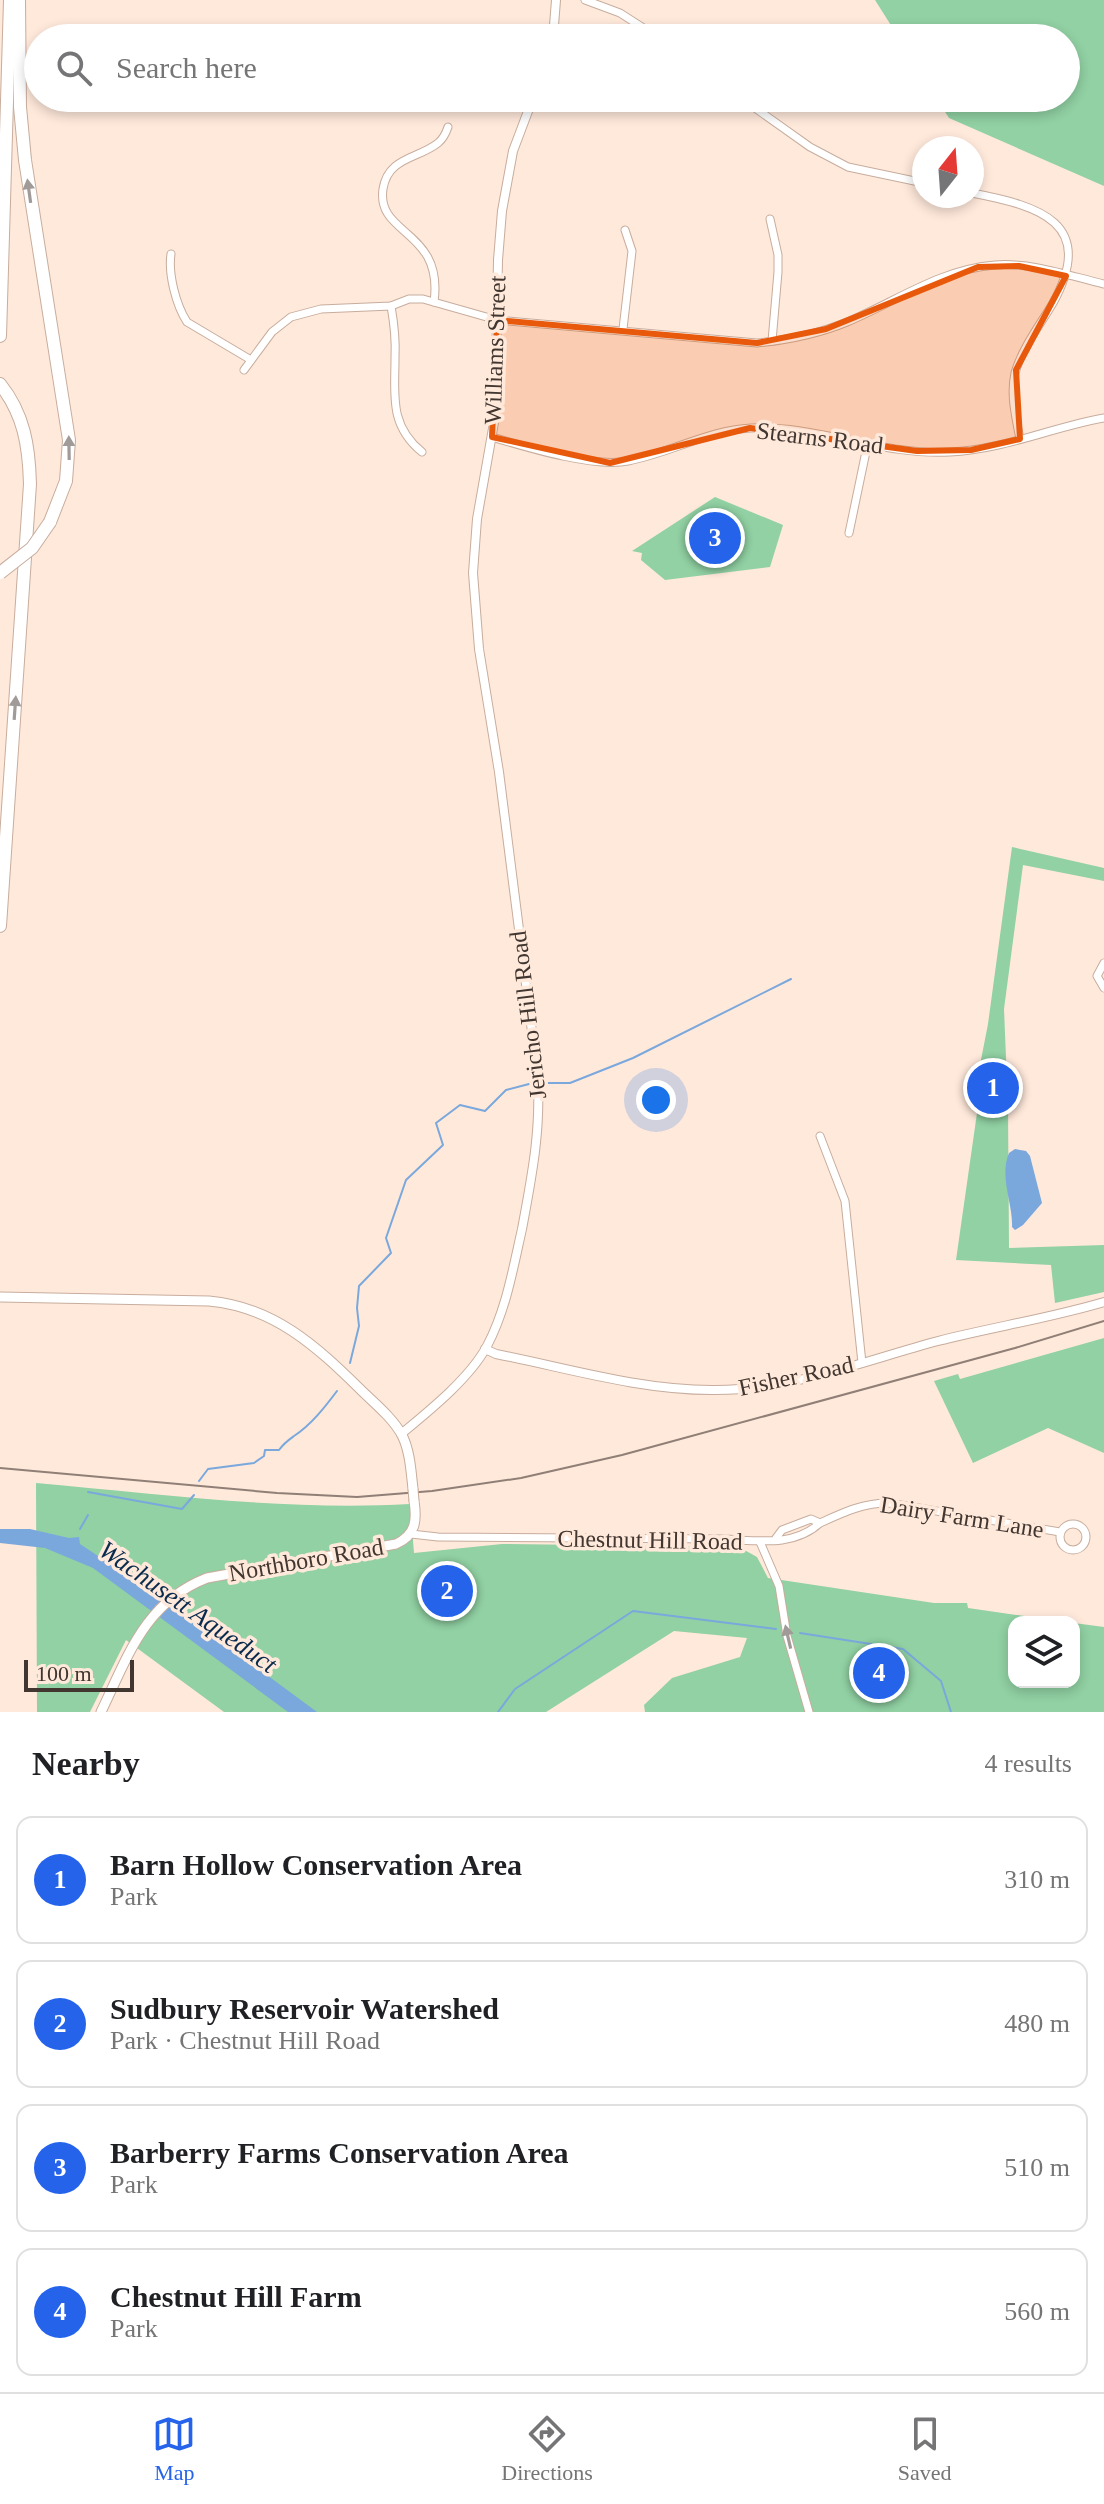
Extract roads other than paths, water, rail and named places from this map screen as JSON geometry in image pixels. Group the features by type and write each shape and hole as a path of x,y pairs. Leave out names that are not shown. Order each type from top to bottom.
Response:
{"highway":[{"path":"0,336 10,0"},
{"path":"0,573 32,548 50,522 66,481 69,440 25,160 21,119 19,0"},
{"path":"0,384 18,412 29,453 30,499 0,926"}],"main road":[{"name":"Northboro Road","path":"0,1297 209,1301 253,1310 275,1319 317,1347 380,1408 401,1434 409,1457 416,1518 411,1534 396,1544 207,1578 180,1590 138,1636 101,1712"}],"street":[{"path":"554,24 556,0"},
{"path":"585,0 620,13 637,24"},
{"name":"Williams Street","path":"476,606 474,544 497,397 498,260 507,179 528,112"},
{"path":"761,112 810,147 848,167 912,180"},
{"path":"434,302 435,273 430,260 423,246 388,216 383,187 399,161 437,144 448,127"},
{"path":"984,196 1034,209 1056,223 1064,232 1070,256 1066,276 1016,370 1013,400 1020,439"},
{"path":"770,219 778,255 772,341"},
{"path":"623,329 632,251 625,230"},
{"path":"171,254 169,264 181,313 187,322 251,360"},
{"path":"244,370 272,332 291,317 321,309 391,306 409,299 434,302 497,320 623,329 711,340 772,341 803,336 845,323 938,279 978,267 1019,266 1104,284"},
{"path":"391,306 397,417 408,440 422,452"},
{"name":"Stearns Road","path":"492,437 610,463 656,455 686,443 750,428 813,433 917,451 951,452 1104,418"},
{"path":"849,533 868,442"},
{"name":"Jericho Hill Road","path":"401,1434 460,1380 485,1349 503,1308 519,1244 535,1151 539,1098 476,606"},
{"path":"1104,963 1097,976 1104,988"},
{"path":"820,1136 847,1211 862,1363"},
{"name":"Fisher Road","path":"485,1349 632,1383 711,1390 770,1386 938,1341 1104,1302"},
{"name":"Dairy Farm Lane","path":"760,1542 789,1539 870,1503 889,1503 1060,1532"},
{"name":"Chestnut Hill Road","path":"411,1534 760,1542 779,1586 787,1636 809,1712"}],"water":[{"path":"1015,1149 1026,1151 1030,1156 1042,1203 1015,1230 1012,1227 1005,1171 1009,1153"},
{"path":"0,1529 30,1529 69,1538 79,1537 80,1544 176,1608 317,1712 288,1712 93,1568 45,1548 0,1543"}],"waterway":[{"path":"543,1083 570,1083 633,1058 791,979"},
{"path":"350,1363 359,1326 359,1286 391,1253 386,1238 406,1180 443,1145 436,1123 460,1105 485,1111 506,1090 529,1084"},
{"path":"199,1481 208,1469 254,1463 264,1456 265,1450 279,1450 312,1421 337,1391"},
{"path":"88,1492 182,1509 194,1495"},
{"path":"80,1529 88,1515"},
{"path":"498,1712 515,1689 633,1611 776,1629"},
{"path":"800,1633 903,1649 941,1681 951,1712"}],"railway":[{"path":"0,1468 277,1493 357,1497 432,1491 521,1478 622,1455 1104,1321"}],"place":[{"name":"Barberry Farms Conservation Area","path":"715,538"},
{"name":"Barn Hollow Conservation Area","path":"993,1088"},
{"name":"Sudbury Reservoir Watershed","path":"447,1591"},
{"name":"Chestnut Hill Farm","path":"879,1673"}],"water label":[{"name":"Wachusett Aqueduct","path":"188,1607"}]}
